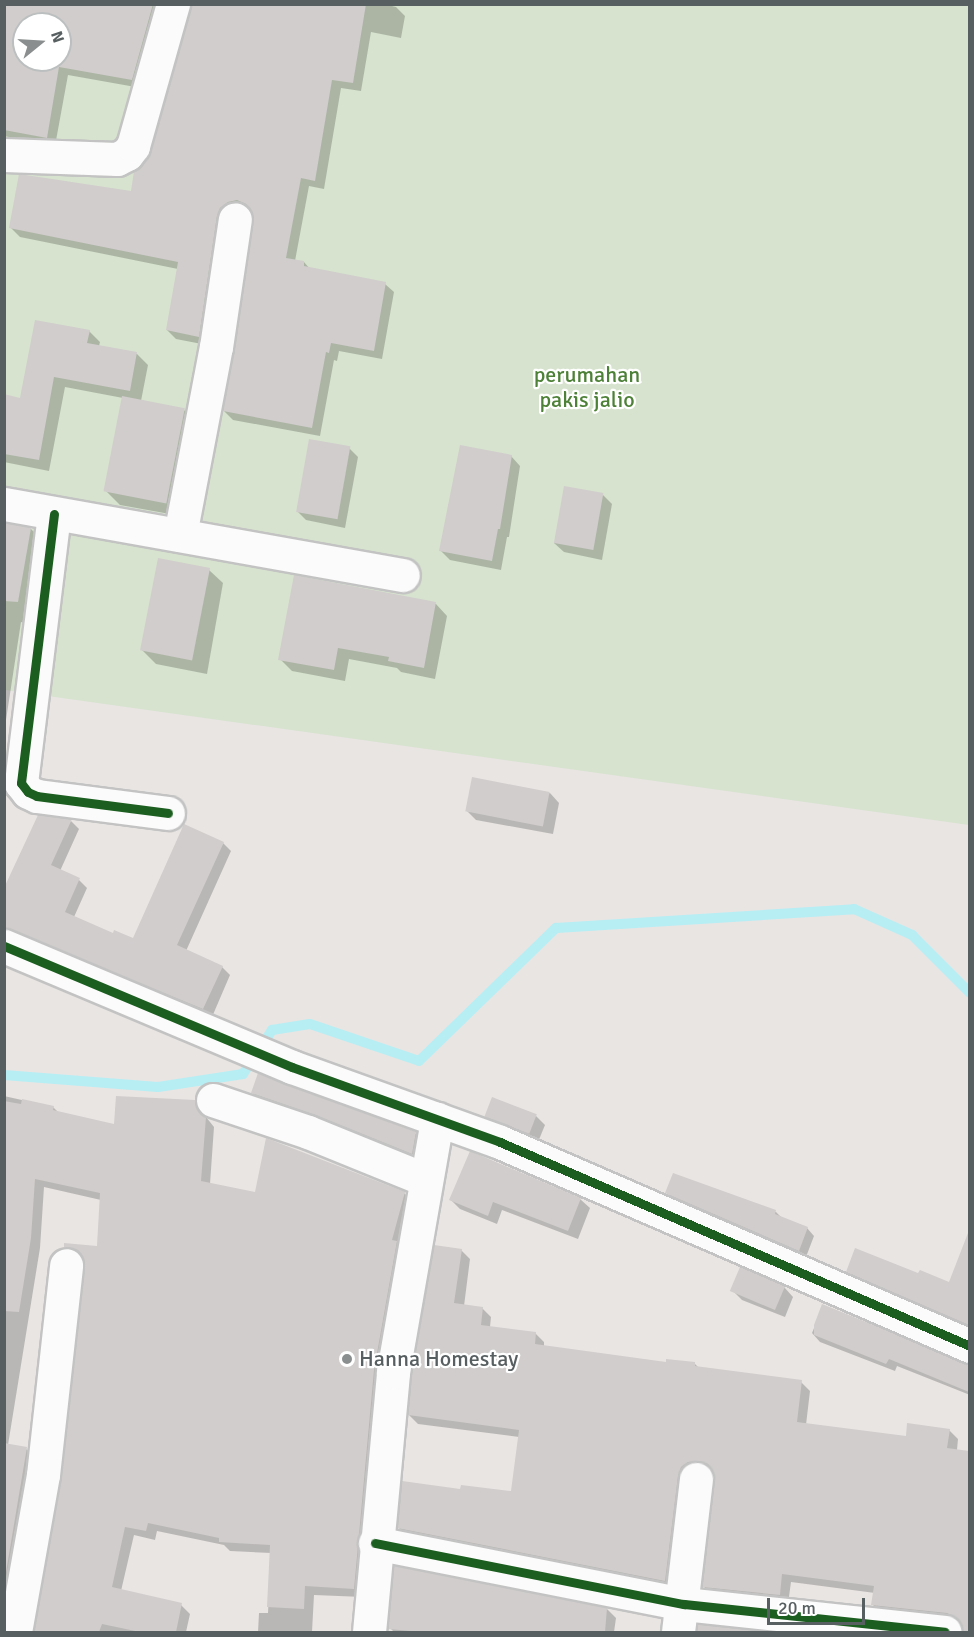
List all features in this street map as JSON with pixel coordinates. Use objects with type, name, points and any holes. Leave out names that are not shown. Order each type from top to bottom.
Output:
[{"type":"street","points":[[4,155],[117,159],[127,154],[133,146],[173,4]]},
{"type":"street","points":[[180,535],[216,347],[235,219]]},
{"type":"street","points":[[4,504],[403,575]]},
{"type":"street","points":[[54,514],[21,783],[28,792],[37,796],[168,813]]},
{"type":"street","points":[[4,946],[292,1067],[500,1142],[969,1346]]},
{"type":"street","points":[[213,1100],[308,1132],[426,1180]]},
{"type":"street","points":[[369,1632],[375,1543],[393,1372],[437,1119]]},
{"type":"street","points":[[15,1632],[43,1475],[66,1265]]},
{"type":"street","points":[[681,1618],[696,1479]]},
{"type":"street","points":[[375,1543],[681,1618],[944,1632]]},
{"type":"green space","name":"perumahan pakis jalio","points":[[5,5],[969,5],[969,825],[5,690]]},
{"type":"building","points":[[4,4],[153,4],[132,80],[72,69],[72,12],[12,12],[12,72],[58,72],[47,138],[4,130]]},
{"type":"building","points":[[191,4],[366,4],[353,83],[332,80],[315,181],[301,178],[286,258],[304,261],[304,266],[386,282],[374,351],[331,343],[329,353],[326,352],[312,428],[223,411],[254,222],[252,212],[246,204],[237,200],[228,202],[220,208],[217,216],[199,337],[166,330],[178,262],[9,228],[19,174],[131,191],[134,171],[151,151]]},
{"type":"building","points":[[35,320],[90,330],[87,343],[137,352],[130,391],[54,377],[39,460],[4,454],[4,394],[20,398]]},
{"type":"building","points":[[122,396],[185,408],[166,503],[103,491]]},
{"type":"building","points":[[309,439],[350,446],[338,519],[296,512]]},
{"type":"building","points":[[460,445],[512,455],[500,529],[498,529],[492,561],[439,551]]},
{"type":"building","points":[[564,486],[603,493],[593,550],[554,543]]},
{"type":"building","points":[[4,523],[31,528],[18,602],[4,601]]},
{"type":"building","points":[[158,558],[210,568],[192,660],[140,650]]},
{"type":"building","points":[[294,575],[436,602],[424,668],[388,661],[389,657],[338,648],[334,670],[278,660]]},
{"type":"building","points":[[472,777],[550,792],[543,826],[465,811]]},
{"type":"building","points":[[38,815],[72,819],[51,865],[80,878],[65,912],[113,933],[114,930],[133,938],[184,824],[224,842],[177,945],[223,966],[203,1009],[4,928],[4,888]]},
{"type":"building","points":[[258,1073],[416,1132],[412,1154],[315,1115],[251,1093]]},
{"type":"building","points":[[116,1096],[195,1100],[199,1112],[206,1117],[201,1181],[255,1192],[266,1138],[405,1192],[392,1240],[397,1241],[374,1370],[354,1589],[305,1586],[304,1609],[267,1607],[270,1545],[219,1542],[219,1538],[148,1523],[146,1531],[125,1527],[112,1587],[182,1603],[176,1632],[140,1632],[102,1624],[99,1632],[34,1632],[62,1477],[85,1267],[78,1250],[64,1247],[64,1243],[97,1246],[100,1193],[35,1179],[31,1238],[19,1312],[4,1311],[4,1101],[21,1104],[22,1099],[54,1106],[53,1110],[114,1124]]},
{"type":"building","points":[[492,1097],[537,1114],[529,1134],[484,1117]]},
{"type":"building","points":[[470,1151],[581,1198],[568,1231],[493,1202],[488,1216],[449,1200]]},
{"type":"building","points":[[673,1173],[776,1210],[775,1214],[808,1227],[799,1251],[665,1193]]},
{"type":"building","points":[[968,1233],[969,1325],[846,1272],[855,1248],[918,1273],[920,1270],[949,1282]]},
{"type":"building","points":[[434,1245],[462,1249],[454,1303],[483,1307],[481,1325],[536,1332],[535,1344],[666,1362],[666,1359],[695,1362],[695,1366],[802,1380],[797,1422],[906,1436],[907,1423],[950,1429],[947,1448],[969,1451],[969,1632],[962,1632],[955,1617],[947,1613],[871,1605],[874,1586],[782,1574],[780,1595],[702,1587],[715,1481],[713,1471],[708,1464],[699,1461],[688,1462],[681,1467],[678,1476],[665,1581],[397,1528],[402,1481],[460,1489],[461,1485],[511,1491],[519,1430],[408,1415],[412,1374]]},
{"type":"building","points":[[740,1267],[785,1286],[775,1310],[730,1291]]},
{"type":"building","points":[[822,1304],[969,1364],[969,1392],[889,1359],[886,1364],[814,1335],[814,1325]]},
{"type":"building","points":[[4,1443],[27,1447],[4,1584]]},
{"type":"building","points":[[394,1566],[607,1608],[605,1632],[422,1632],[388,1629]]},
{"type":"building","points":[[698,1624],[771,1632],[697,1632]]},
{"type":"waterway","points":[[4,1075],[158,1087],[243,1074],[272,1030],[310,1024],[419,1061],[556,928],[854,909],[912,935],[970,993]]},
{"type":"cycle path","points":[[54,514],[21,783],[28,792],[37,796],[168,813]]},
{"type":"cycle path","points":[[4,946],[292,1067],[500,1142],[970,1346]]},
{"type":"cycle path","points":[[375,1543],[684,1604],[944,1632]]},
{"type":"place","name":"Hanna Homestay","points":[[347,1359]]}]
